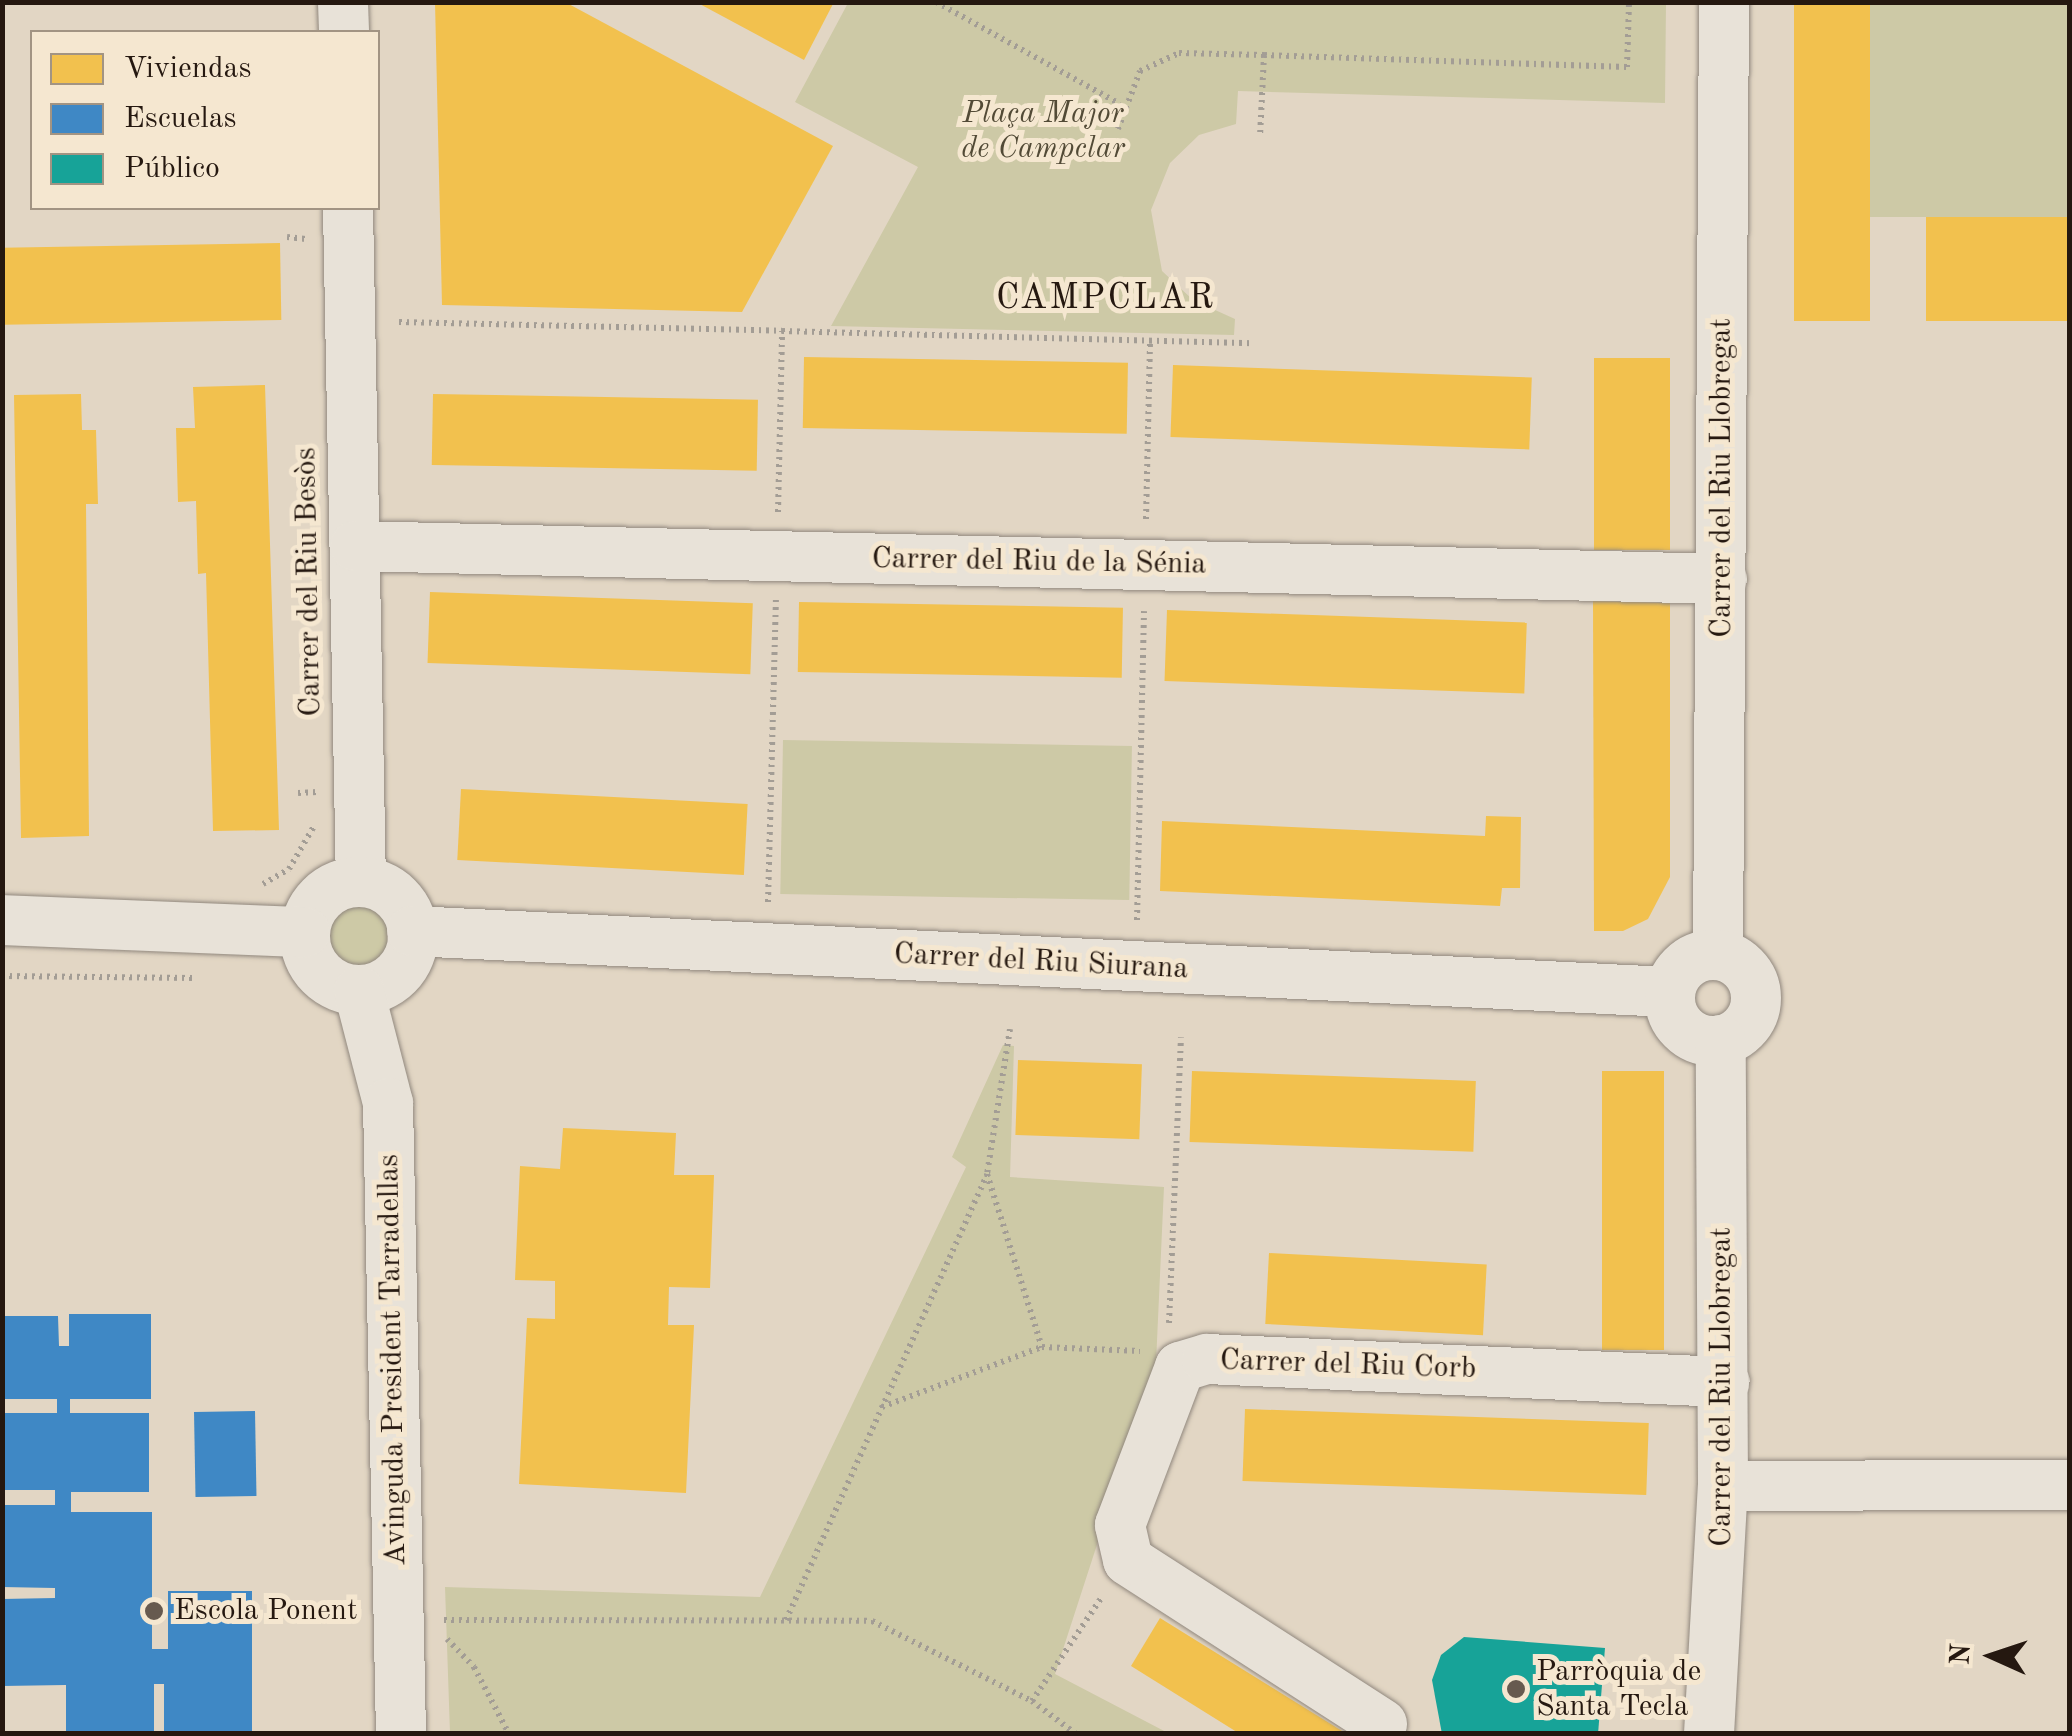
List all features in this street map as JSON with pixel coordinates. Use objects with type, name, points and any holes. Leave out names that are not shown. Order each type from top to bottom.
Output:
[{"type":"street","points":[[343,2],[344,30]]},
{"type":"street","name":"Carrer del Riu Llobregat","points":[[1718,954],[1724,2]]},
{"type":"street","name":"Carrer del Riu Besòs","points":[[348,210],[361,882]]},
{"type":"street","name":"Carrer del Riu de la Sénia","points":[[356,546],[1722,579]]},
{"type":"street","points":[[361,882],[402,904],[412,932],[402,968],[359,991],[325,979],[305,932],[322,896],[361,882]]},
{"type":"street","points":[[2,920],[305,932]]},
{"type":"street","name":"Carrer del Riu Siurana","points":[[412,932],[1669,992]]},
{"type":"street","points":[[1718,954],[1748,972],[1756,1005],[1721,1040],[1683,1029],[1669,992],[1686,964],[1718,954]]},
{"type":"street","name":"Avinguda President Tarradellas","points":[[359,991],[388,1103],[401,1734]]},
{"type":"street","name":"Carrer del Riu Llobregat","points":[[1709,1734],[1723,1486],[1721,1040]]},
{"type":"street","name":"Carrer del Riu Corb","points":[[1382,1724],[1128,1560],[1120,1524],[1180,1367],[1208,1358],[1724,1382]]},
{"type":"street","points":[[1723,1486],[2070,1485]]},
{"type":"path","points":[[936,2],[1120,104]]},
{"type":"path","points":[[1118,129],[1120,104],[1140,71],[1180,53],[1627,67],[1629,2]]},
{"type":"path","points":[[1260,136],[1264,56]]},
{"type":"path","points":[[300,226],[302,254]]},
{"type":"path","points":[[398,322],[1253,343]]},
{"type":"path","points":[[768,903],[782,331]]},
{"type":"path","points":[[1137,920],[1150,340]]},
{"type":"path","points":[[247,888],[289,869],[314,825],[314,774]]},
{"type":"path","points":[[786,1620],[987,1174],[1010,1028]]},
{"type":"path","points":[[1168,1332],[1181,1037]]},
{"type":"path","points":[[987,1174],[1042,1347]]},
{"type":"path","points":[[882,1407],[1042,1347],[1150,1352]]},
{"type":"path","points":[[1032,1702],[1103,1596]]},
{"type":"path","points":[[509,1734],[474,1667],[428,1620],[872,1621],[1032,1702],[1076,1734]]},
{"type":"green space","name":"Plaça Major de Campclar","points":[[848,3],[1666,3],[1665,103],[1238,91],[1236,124],[1199,135],[1170,163],[1151,210],[1162,271],[1193,300],[1235,319],[1234,335],[831,326],[918,167],[795,102]]},
{"type":"green space","points":[[1870,3],[2069,3],[2069,217],[1870,217]]},
{"type":"green space","points":[[783,740],[1132,746],[1129,900],[780,894]]},
{"type":"green space","points":[[360,906],[382,915],[391,937],[382,959],[360,968],[338,959],[329,937],[338,915]]},
{"type":"green space","points":[[1003,1045],[1014,1046],[1010,1177],[1164,1187],[1156,1363],[1055,1674],[1168,1733],[450,1733],[445,1587],[760,1597],[966,1167],[952,1157]]},
{"type":"building: Viviendas","points":[[435,2],[565,2],[833,146],[742,312],[442,305]]},
{"type":"building: Viviendas","points":[[696,2],[834,2],[804,60]]},
{"type":"building: Viviendas","points":[[1794,2],[1870,2],[1870,321],[1794,321]]},
{"type":"building: Viviendas","points":[[1926,217],[2070,217],[2070,321],[1926,321]]},
{"type":"building: Viviendas","points":[[280,243],[281,320],[3,325],[2,248]]},
{"type":"building: Viviendas","points":[[804,357],[1128,363],[1127,434],[803,428]]},
{"type":"building: Viviendas","points":[[1594,358],[1670,358],[1670,550],[1594,550]]},
{"type":"building: Viviendas","points":[[1173,365],[1532,378],[1529,449],[1170,437]]},
{"type":"building: Viviendas","points":[[265,385],[279,830],[213,831],[206,573],[198,574],[196,501],[178,502],[176,428],[195,428],[193,387]]},
{"type":"building: Viviendas","points":[[81,394],[82,430],[96,430],[98,504],[86,504],[89,836],[21,838],[14,395]]},
{"type":"building: Viviendas","points":[[433,394],[758,400],[757,471],[432,465]]},
{"type":"building: Viviendas","points":[[430,592],[753,603],[750,674],[428,663]]},
{"type":"building: Viviendas","points":[[1593,601],[1670,603],[1670,877],[1648,919],[1623,931],[1594,931]]},
{"type":"building: Viviendas","points":[[799,602],[1123,608],[1122,678],[798,672]]},
{"type":"building: Viviendas","points":[[1167,610],[1527,623],[1524,694],[1165,681]]},
{"type":"building: Viviendas","points":[[461,789],[748,804],[744,875],[457,860]]},
{"type":"building: Viviendas","points":[[1486,816],[1521,817],[1520,888],[1502,888],[1500,906],[1160,891],[1162,821],[1485,836]]},
{"type":"building: Viviendas","points":[[1018,1060],[1142,1064],[1139,1139],[1015,1135]]},
{"type":"building: Viviendas","points":[[1192,1071],[1476,1081],[1473,1152],[1190,1142]]},
{"type":"building: Viviendas","points":[[1602,1071],[1664,1071],[1664,1350],[1602,1350]]},
{"type":"building: Viviendas","points":[[563,1128],[676,1133],[674,1175],[714,1175],[710,1288],[669,1287],[668,1325],[694,1325],[686,1493],[519,1484],[527,1318],[555,1319],[555,1281],[515,1280],[520,1166],[560,1169]]},
{"type":"building: Viviendas","points":[[1269,1253],[1487,1264],[1483,1335],[1265,1324]]},
{"type":"building: Viviendas","points":[[1245,1409],[1649,1423],[1646,1495],[1242,1481]]},
{"type":"building: Viviendas","points":[[1160,1618],[1347,1734],[1240,1734],[1131,1666]]},
{"type":"building: Escuelas","points":[[69,1314],[151,1314],[151,1399],[70,1399],[70,1413],[149,1413],[149,1492],[71,1492],[71,1512],[152,1512],[152,1649],[168,1649],[168,1591],[252,1591],[252,1734],[164,1734],[164,1684],[154,1684],[154,1734],[66,1734],[66,1685],[2,1686],[2,1599],[55,1598],[55,1588],[2,1587],[2,1505],[55,1505],[55,1490],[2,1490],[2,1413],[57,1413],[57,1399],[2,1399],[2,1316],[58,1316],[59,1346],[69,1346]]},
{"type":"building: Escuelas","points":[[255,1411],[256,1496],[195,1497],[194,1412]]},
{"type":"building: Público","name":"Parròquia de Santa Tecla","points":[[1464,1637],[1605,1648],[1598,1734],[1442,1734],[1432,1680],[1441,1655]]},
{"type":"place","name":"Escola Ponent","points":[[154,1611]]},
{"type":"place","name":"Parròquia de Santa Tecla","points":[[1516,1689]]},
{"type":"district","name":"CAMPCLAR","points":[[1106,299]]}]
